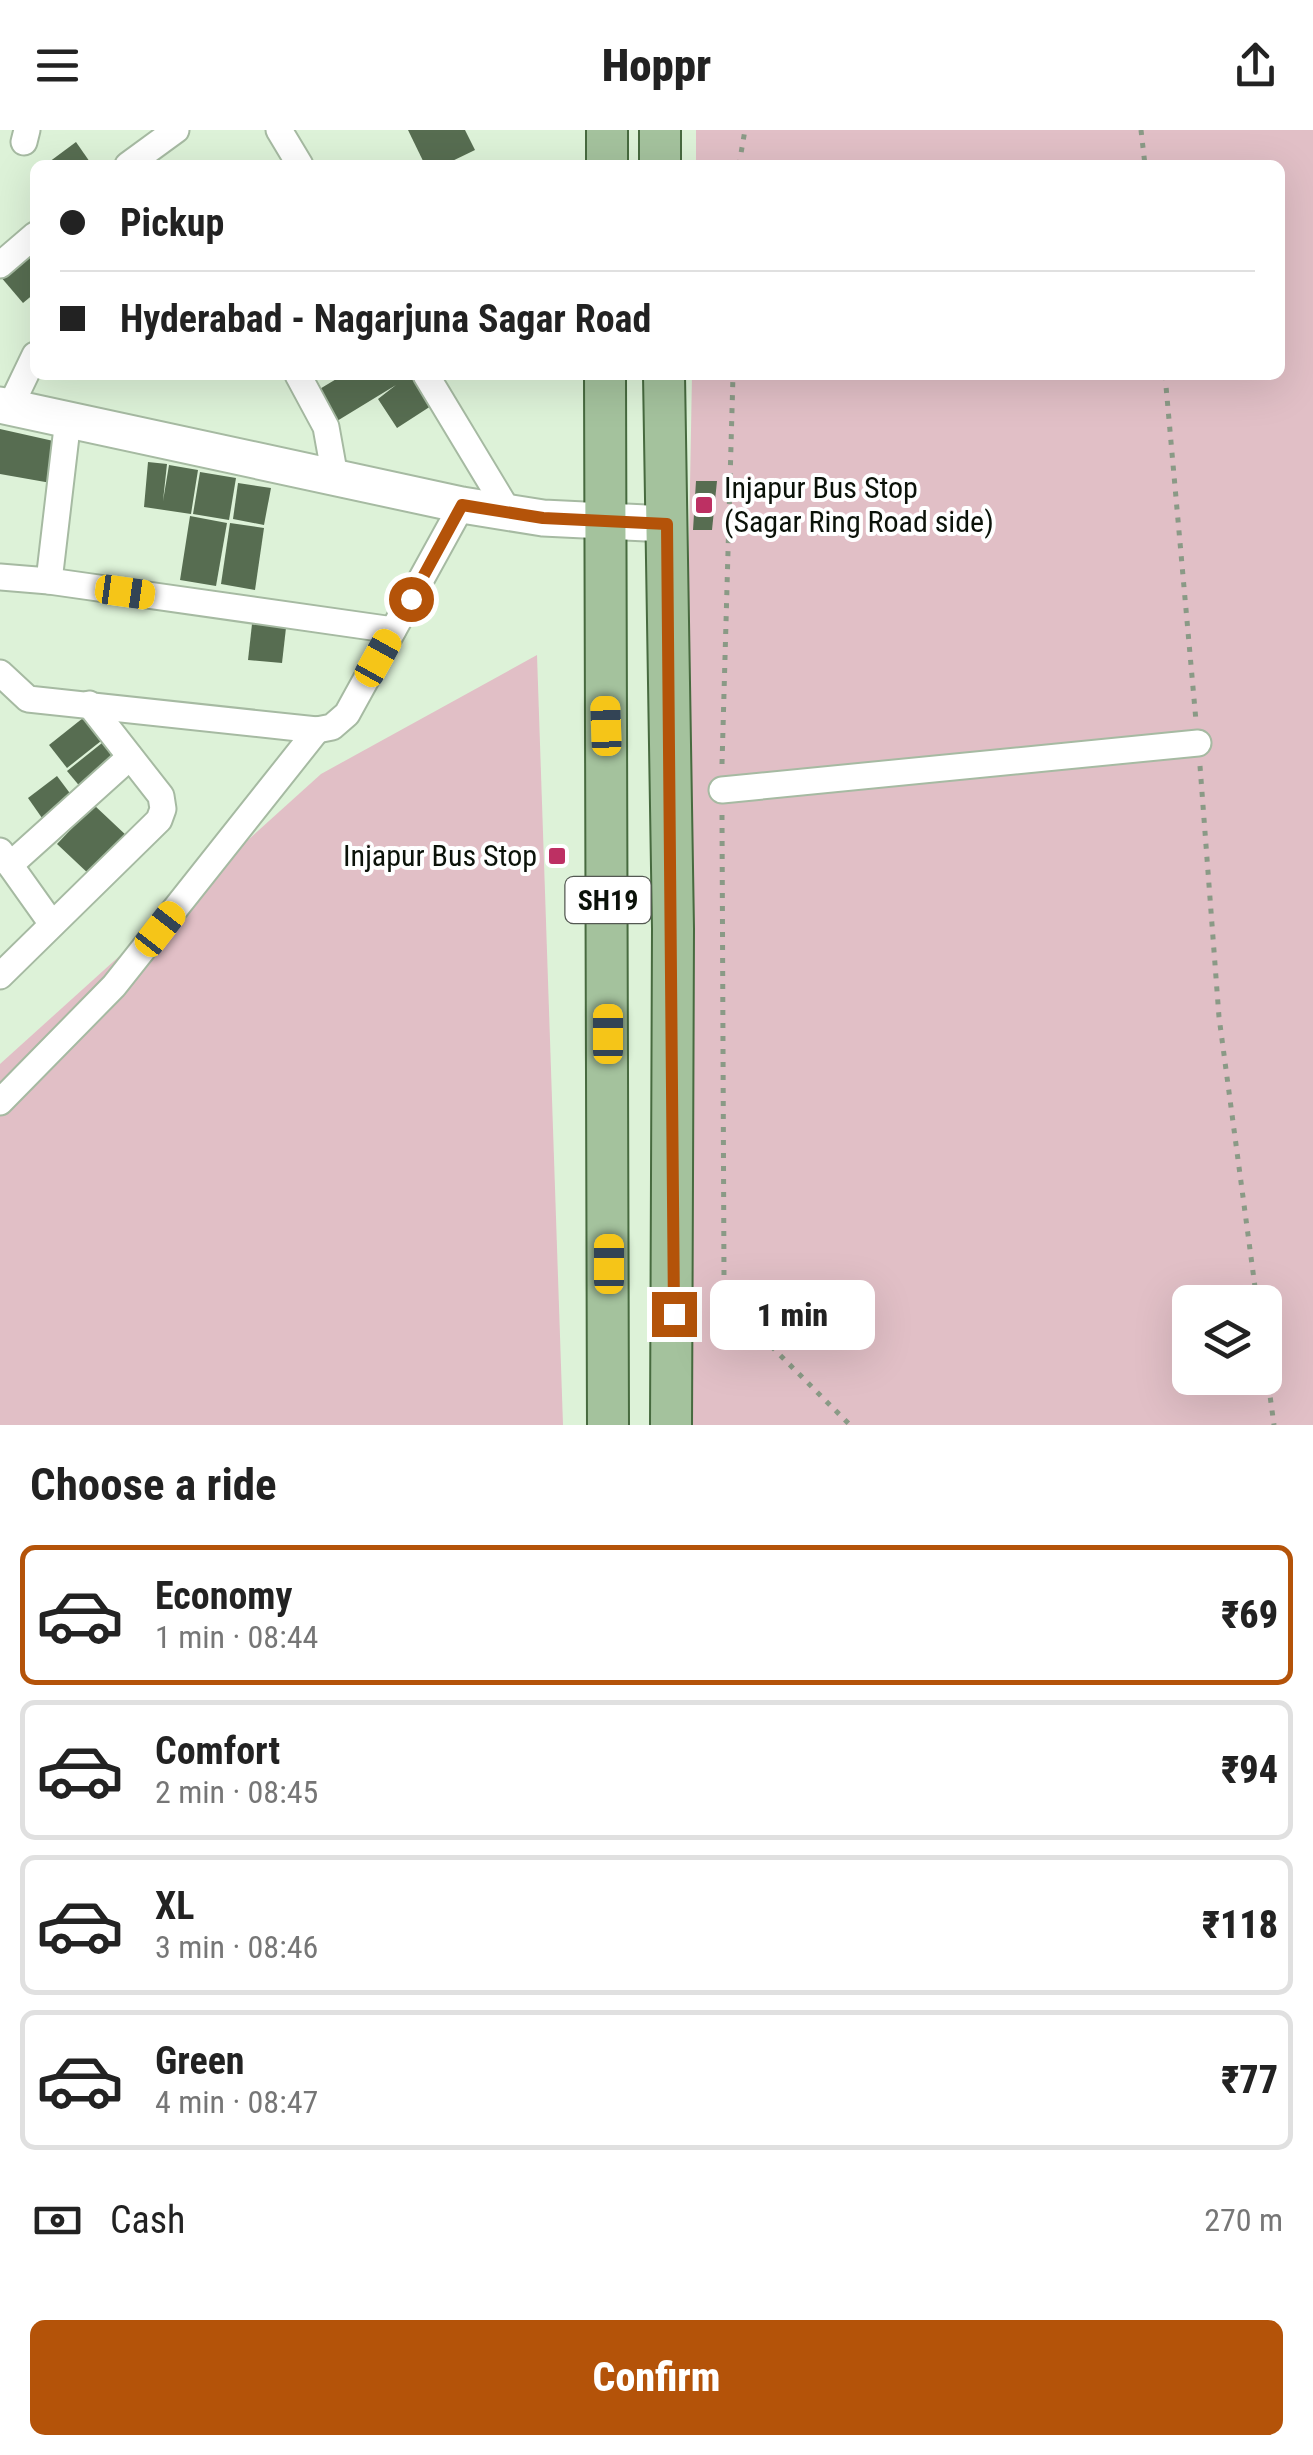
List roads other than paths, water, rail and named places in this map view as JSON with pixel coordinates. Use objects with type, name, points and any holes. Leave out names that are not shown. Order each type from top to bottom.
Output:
[{"type":"main road","points":[[606,160],[607,130]]},
{"type":"main road","points":[[660,130],[660,160]]},
{"type":"main road","name":"SH19","points":[[605,380],[608,1425]]},
{"type":"main road","name":"SH19","points":[[664,380],[673,930],[670,1425]]},
{"type":"street","points":[[135,160],[176,130]]},
{"type":"street","points":[[279,130],[297,160]]},
{"type":"street","points":[[0,265],[30,239]]},
{"type":"street","points":[[30,364],[5,406],[462,505],[604,522],[667,524]]},
{"type":"street","points":[[301,380],[326,427],[335,477]]},
{"type":"street","points":[[429,380],[508,512]]},
{"type":"street","points":[[49,581],[68,419]]},
{"type":"street","points":[[0,672],[28,699],[317,730],[332,727],[347,714],[462,505]]},
{"type":"street","points":[[0,577],[394,630]]},
{"type":"street","points":[[0,976],[160,820],[164,809],[160,796],[89,704]]},
{"type":"street","points":[[0,1102],[114,986],[317,730]]},
{"type":"street","points":[[722,790],[1198,743]]},
{"type":"street","points":[[52,924],[5,858],[130,757]]},
{"type":"place","name":"Injapur Bus Stop (Sagar Ring Road side)","points":[[704,505]]},
{"type":"place","name":"Injapur Bus Stop","points":[[557,856]]}]
